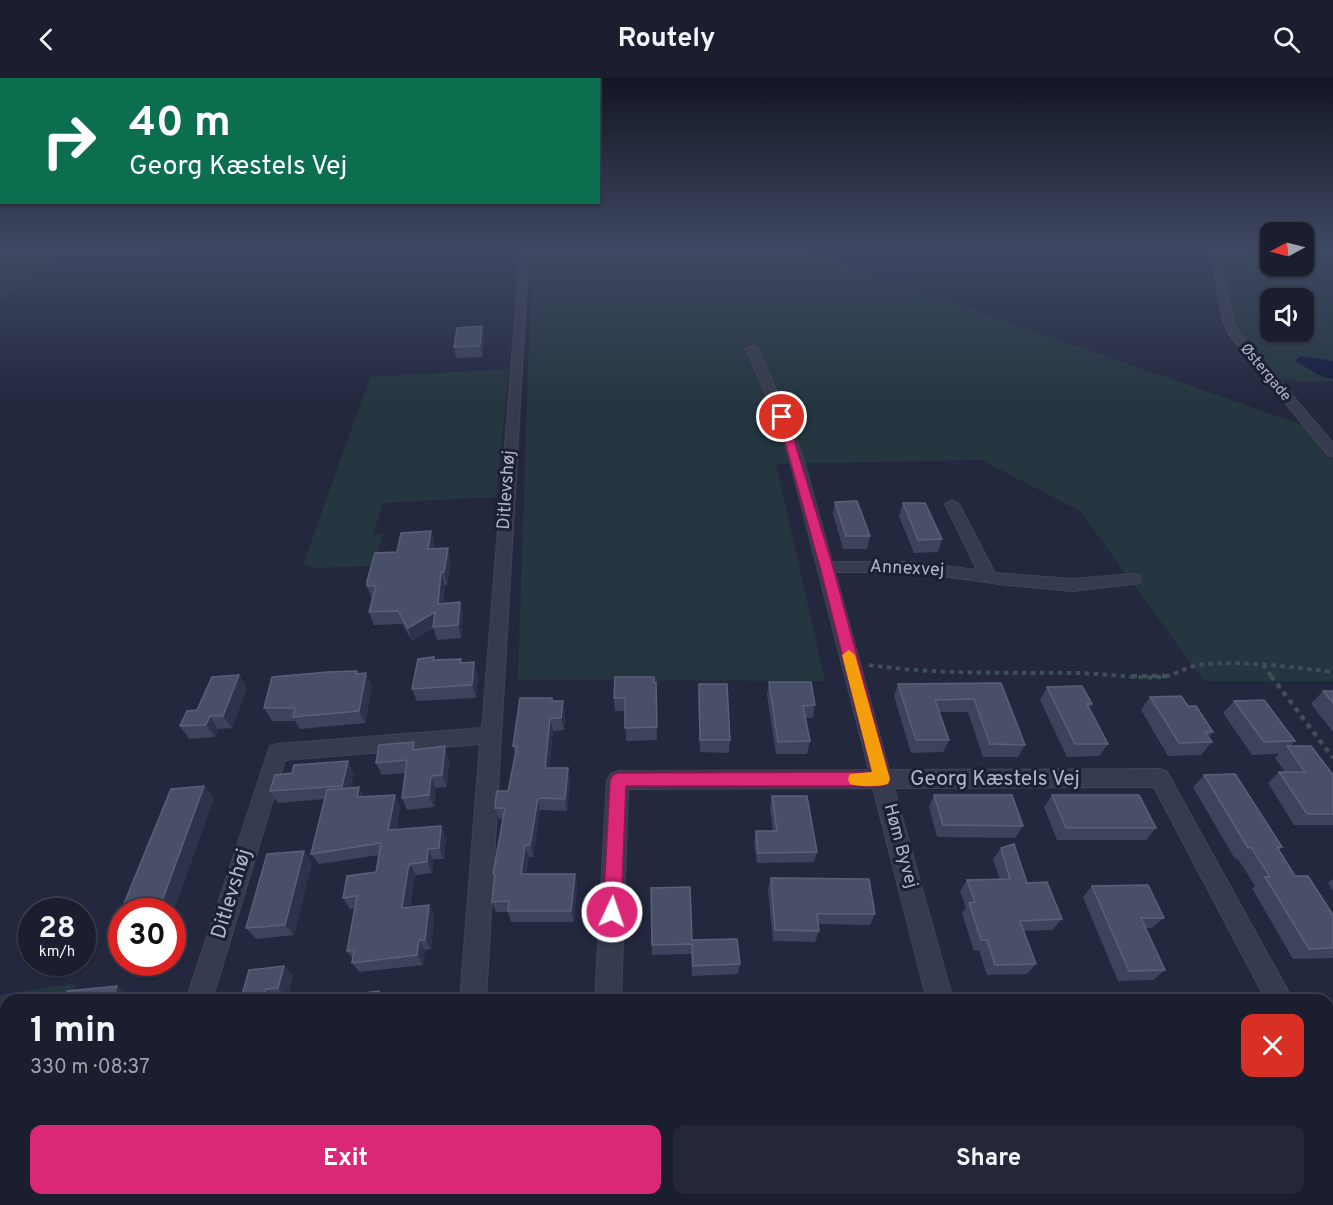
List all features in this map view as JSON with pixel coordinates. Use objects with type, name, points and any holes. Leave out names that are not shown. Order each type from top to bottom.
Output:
[{"type":"street","name":"Ditlevshøj","points":[[473,994],[521,299]]},
{"type":"street","name":"Østergade","points":[[1224,299],[1233,333],[1333,452]]},
{"type":"street","name":"Høm Byvej","points":[[752,349],[782,417],[826,567],[938,994]]},
{"type":"street","points":[[952,504],[988,576]]},
{"type":"street","name":"Annexvej","points":[[826,567],[912,567],[1007,580],[1072,585],[1133,579]]},
{"type":"street","name":"Ditlevshøj","points":[[201,994],[277,752],[490,735]]},
{"type":"street","name":"Georg Kæstels Vej","points":[[608,994],[618,780],[1160,778],[1277,994]]},
{"type":"path","points":[[869,665],[904,670],[1104,673],[1146,677],[1165,677],[1189,666],[1207,664],[1263,665],[1333,672]]},
{"type":"path","points":[[1263,665],[1333,758]]},
{"type":"shaded area","points":[[530,299],[942,299],[1308,427],[1333,458],[1333,681],[1204,681],[1080,511],[981,460],[776,464],[825,681],[518,680]]},
{"type":"shaded area","points":[[1228,299],[1260,299],[1260,342],[1314,342],[1314,299],[1333,299],[1333,382],[1275,380],[1238,333]]},
{"type":"shaded area","points":[[509,369],[496,497],[383,503],[373,535],[383,534],[374,566],[315,568],[303,565],[370,377]]},
{"type":"shaded area","points":[[76,983],[71,994],[6,994]]},
{"type":"water","points":[[1300,356],[1333,361],[1333,379],[1321,376],[1295,361]]},
{"type":"building","points":[[482,326],[480,346],[454,347],[457,328]]},
{"type":"building","points":[[857,501],[870,536],[846,536],[835,502]]},
{"type":"building","points":[[903,503],[925,503],[942,539],[918,540]]},
{"type":"building","points":[[431,531],[428,549],[448,548],[444,572],[441,572],[438,604],[460,602],[458,625],[433,627],[435,612],[408,628],[398,611],[369,612],[376,586],[367,586],[367,581],[375,553],[397,552],[401,533]]},
{"type":"building","points":[[434,657],[433,660],[461,659],[460,663],[474,662],[472,685],[412,689],[418,659]]},
{"type":"building","points":[[357,671],[356,674],[366,673],[359,711],[293,717],[295,708],[264,708],[272,677]]},
{"type":"building","points":[[239,675],[223,716],[210,716],[206,725],[180,726],[187,711],[197,710],[212,677]]},
{"type":"building","points":[[615,677],[654,677],[657,727],[625,728],[625,698],[614,698]]},
{"type":"building","points":[[769,682],[811,682],[815,705],[803,706],[810,741],[778,742]]},
{"type":"building","points":[[1001,683],[1025,745],[990,744],[974,699],[935,700],[949,740],[916,740],[898,684]]},
{"type":"building","points":[[699,684],[727,684],[730,740],[700,740]]},
{"type":"building","points":[[1082,686],[1092,704],[1087,704],[1108,744],[1075,744],[1047,687]]},
{"type":"building","points":[[1323,691],[1333,691],[1333,703]]},
{"type":"building","points":[[1181,696],[1188,706],[1196,706],[1213,732],[1205,732],[1212,742],[1179,743],[1150,697]]},
{"type":"building","points":[[520,698],[552,698],[552,701],[563,701],[561,718],[550,718],[545,768],[568,768],[565,799],[538,798],[530,845],[525,845],[521,874],[575,874],[571,911],[508,911],[509,901],[492,902],[495,874],[493,874],[505,808],[495,808],[496,796],[497,791],[508,791],[517,746],[513,746]]},
{"type":"building","points":[[1264,700],[1295,741],[1264,742],[1234,701]]},
{"type":"building","points":[[414,742],[413,750],[445,746],[442,775],[431,776],[429,795],[402,798],[407,760],[376,763],[379,745]]},
{"type":"building","points":[[1287,746],[1311,746],[1333,775],[1333,814],[1307,814],[1279,772],[1305,772]]},
{"type":"building","points":[[348,761],[342,786],[270,791],[275,775],[292,773],[294,765]]},
{"type":"building","points":[[1235,774],[1282,847],[1277,847],[1295,876],[1308,876],[1333,915],[1333,948],[1309,949],[1265,877],[1270,877],[1251,847],[1248,848],[1204,775]]},
{"type":"building","points":[[204,786],[163,898],[126,898],[171,789]]},
{"type":"building","points":[[359,787],[357,797],[395,795],[388,830],[441,826],[439,848],[428,849],[427,862],[410,864],[408,869],[402,908],[429,905],[425,940],[419,940],[417,955],[352,963],[354,950],[347,951],[357,896],[343,898],[347,876],[376,872],[381,843],[311,854],[327,790]]},
{"type":"building","points":[[934,795],[1012,795],[1023,826],[943,825]]},
{"type":"building","points":[[1052,795],[1139,795],[1156,828],[1066,828]]},
{"type":"building","points":[[772,796],[807,796],[817,852],[758,853],[756,831],[777,831]]},
{"type":"building","points":[[1014,844],[1027,883],[1047,882],[1062,919],[1020,921],[1036,964],[995,965],[987,940],[981,940],[969,903],[975,902],[967,880],[1010,879],[1001,848]]},
{"type":"building","points":[[304,851],[285,925],[246,928],[267,854]]},
{"type":"building","points":[[771,878],[869,879],[875,914],[817,914],[819,931],[775,930]]},
{"type":"building","points":[[1148,885],[1164,918],[1141,918],[1165,970],[1129,971],[1092,886]]},
{"type":"building","points":[[690,887],[692,940],[737,939],[740,964],[693,966],[692,944],[652,945],[651,888]]},
{"type":"building","points":[[284,966],[278,988],[266,989],[265,994],[242,994],[249,970]]},
{"type":"building","points":[[117,986],[114,994],[66,994],[67,991]]},
{"type":"building","points":[[379,991],[379,994],[355,994]]},
{"type":"slow traffic","points":[[849,655],[882,779],[856,779]]},
{"type":"route","points":[[612,912],[618,780],[882,779],[797,461],[782,417]]}]
